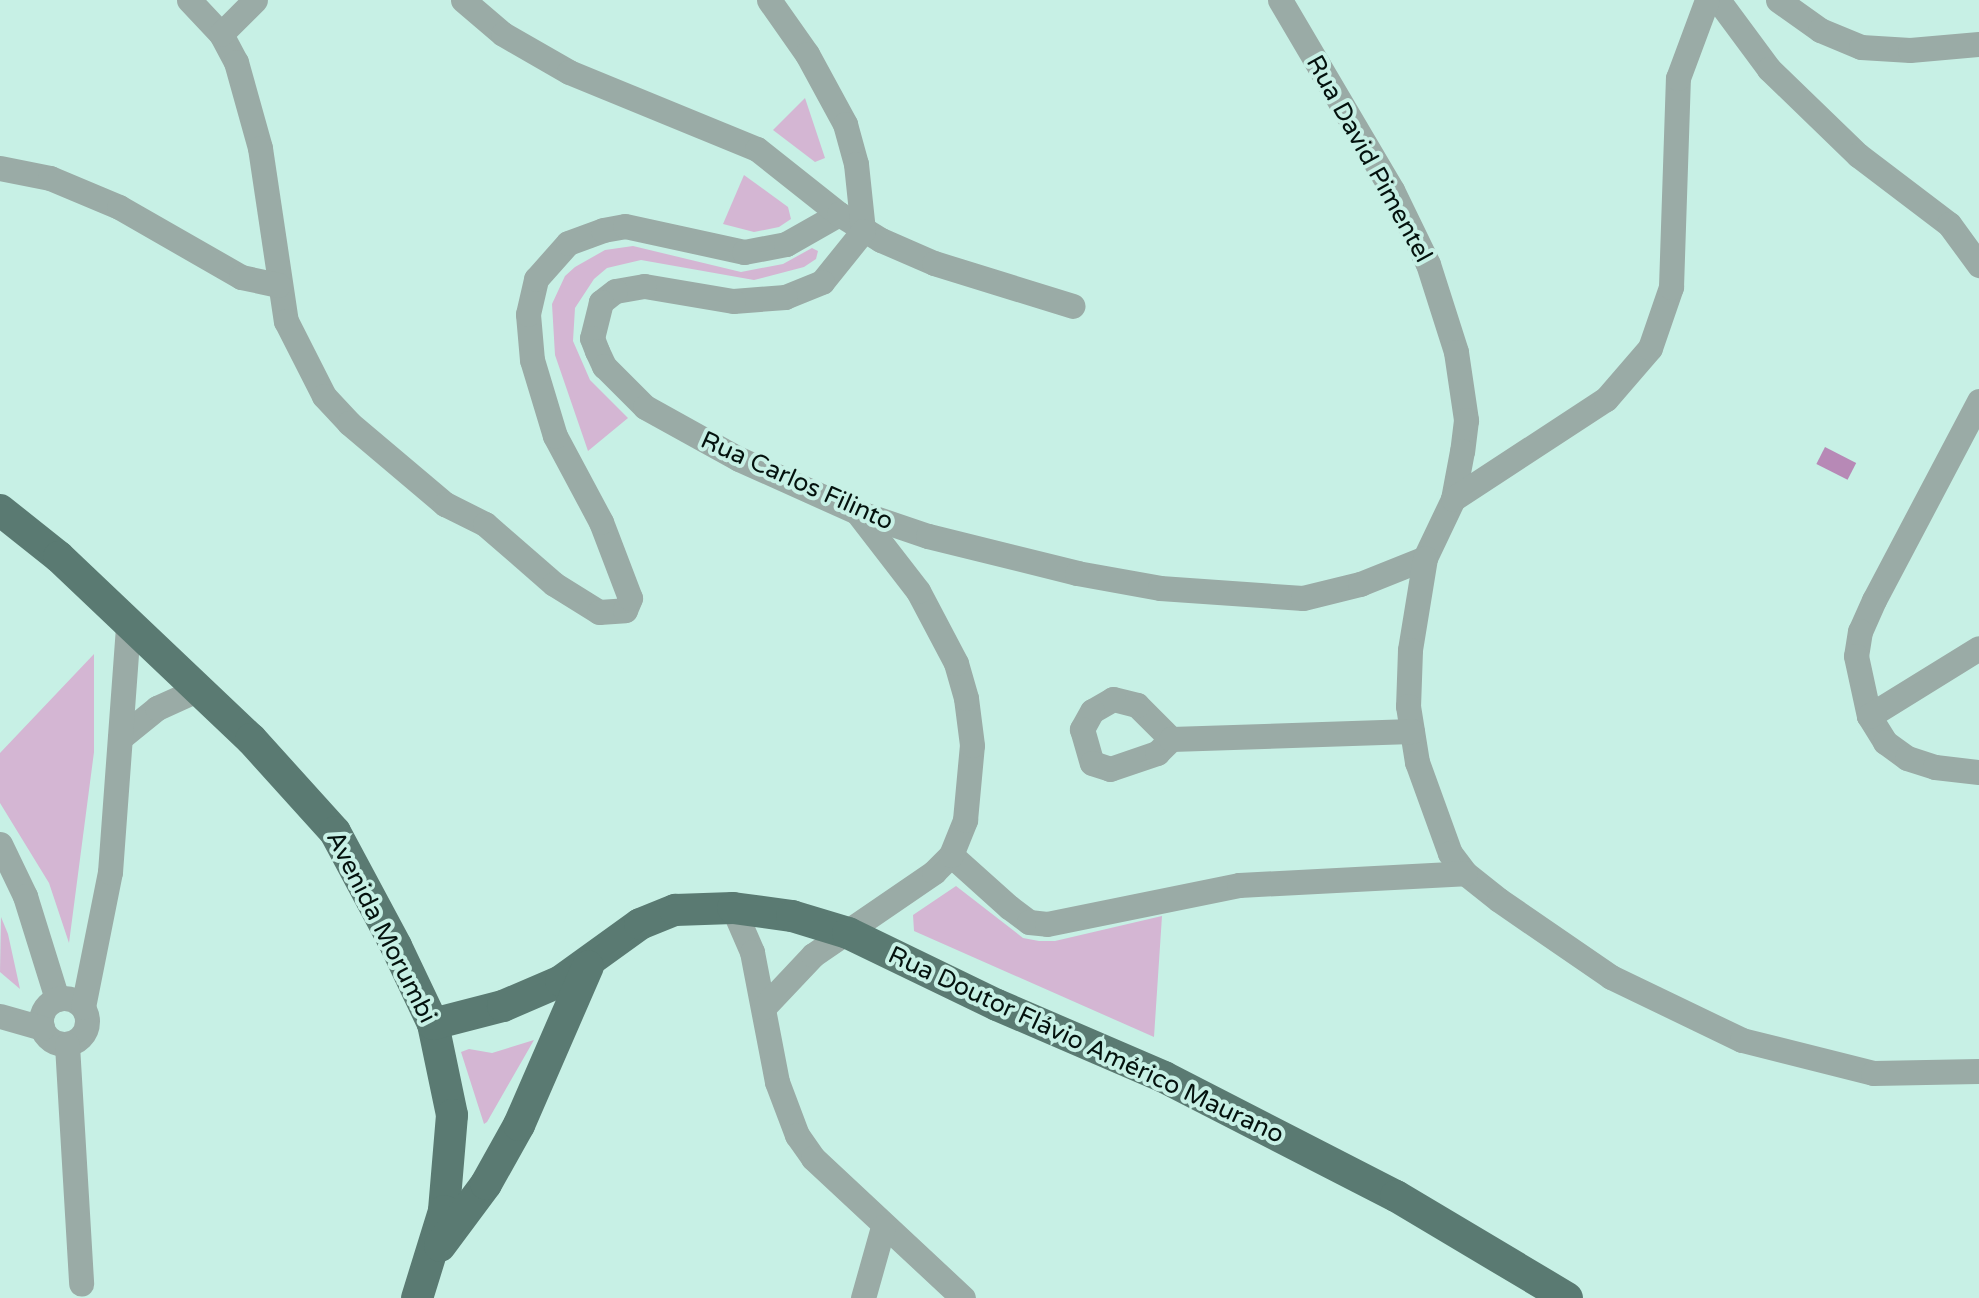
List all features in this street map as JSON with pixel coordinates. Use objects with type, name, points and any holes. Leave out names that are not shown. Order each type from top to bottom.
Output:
[{"type":"main road","name":"Avenida Morumbi","points":[[0,510],[60,557],[250,739],[334,832],[433,1024],[452,1115],[449,1178],[434,1253],[417,1298]]},
{"type":"main road","name":"Rua Doutor Flávio Américo Maurano","points":[[433,1024],[533,994],[588,966],[614,941],[675,910],[733,908],[792,916],[848,933],[996,1005],[1164,1077],[1396,1196],[1567,1298]]},
{"type":"main road","name":"Rua Doutor Flávio Américo Maurano","points":[[434,1253],[471,1206],[519,1125],[588,966]]},
{"type":"main road","points":[[533,994],[552,1008],[560,1028]]},
{"type":"main road","points":[[452,1115],[470,1137],[484,1141],[498,1139],[519,1125]]},
{"type":"street","points":[[188,0],[221,34],[236,62],[260,148],[286,322],[324,396],[349,424],[445,504],[486,524],[554,584],[588,607],[609,614],[625,610],[630,598],[601,522],[555,436],[532,360],[528,314],[536,279],[568,243],[604,230],[625,226],[744,252],[786,244],[839,214]]},
{"type":"street","points":[[221,34],[255,0]]},
{"type":"street","points":[[463,0],[503,34],[569,72],[757,149],[864,230],[934,263],[1073,306]]},
{"type":"street","points":[[769,0],[846,124],[856,164],[864,230]]},
{"type":"street","name":"Rua David Pimentel","points":[[1280,0],[1392,190],[1449,317],[1466,420],[1453,500],[1425,558],[1410,650],[1408,706],[1432,811],[1450,853],[1465,873],[1612,977],[1742,1040],[1874,1073],[1979,1070]]},
{"type":"street","points":[[1453,500],[1606,399],[1650,348],[1671,288],[1678,78],[1707,0]]},
{"type":"street","points":[[1718,0],[1770,70],[1858,154],[1949,224],[1979,265]]},
{"type":"street","points":[[1778,0],[1820,30],[1861,47],[1910,50],[1979,44]]},
{"type":"street","points":[[0,168],[50,178],[119,207],[241,277],[278,285]]},
{"type":"street","name":"Rua Carlos Filinto","points":[[864,230],[822,282],[774,300],[703,299],[658,286],[615,291],[601,302],[592,338],[604,366],[645,407],[739,459],[856,512],[928,536],[1077,574],[1276,599],[1327,595],[1425,558]]},
{"type":"street","points":[[1979,401],[1860,631],[1856,656],[1868,716],[1885,742],[1907,758],[1936,767],[1979,772]]},
{"type":"street","points":[[764,1007],[799,966],[934,872],[951,855],[964,820],[972,744],[966,698],[944,636],[918,590],[856,512]]},
{"type":"street","points":[[83,1007],[72,999],[57,999],[42,1014],[42,1028],[50,1039],[66,1045],[80,1039],[87,1027],[83,1007],[110,872],[128,625]]},
{"type":"street","points":[[1868,716],[1979,648]]},
{"type":"street","points":[[120,738],[156,708],[197,690]]},
{"type":"street","points":[[1171,739],[1412,732]]},
{"type":"street","points":[[0,844],[25,896],[57,999]]},
{"type":"street","points":[[951,855],[1008,908],[1029,922],[1047,924],[1239,886],[1465,873]]},
{"type":"street","points":[[733,908],[752,952],[777,1082],[797,1135],[812,1158],[964,1298]]},
{"type":"street","points":[[0,1016],[42,1028]]},
{"type":"street","points":[[66,1045],[81,1284]]},
{"type":"street","points":[[863,1298],[884,1227]]},
{"type":"shaded area","points":[[805,98],[825,158],[815,162],[773,130]]},
{"type":"shaded area","points":[[744,175],[788,207],[791,219],[779,227],[754,232],[723,224]]},
{"type":"shaded area","points":[[633,246],[741,272],[783,264],[812,248],[818,251],[816,259],[804,267],[754,280],[641,260],[607,268],[594,279],[575,308],[573,341],[590,380],[628,418],[588,451],[555,355],[552,304],[565,276],[575,267],[605,250]]},
{"type":"shaded area","points":[[1825,447],[1856,463],[1848,480],[1816,464]]},
{"type":"shaded area","points":[[94,654],[94,752],[69,943],[49,883],[0,803],[0,753]]},
{"type":"shaded area","points":[[956,886],[1023,938],[1039,941],[1055,941],[1162,916],[1154,1037],[914,931],[913,915]]},
{"type":"shaded area","points":[[1,917],[8,934],[20,989],[0,972]]},
{"type":"shaded area","points":[[534,1040],[484,1124],[461,1052],[469,1049],[492,1053]]}]
